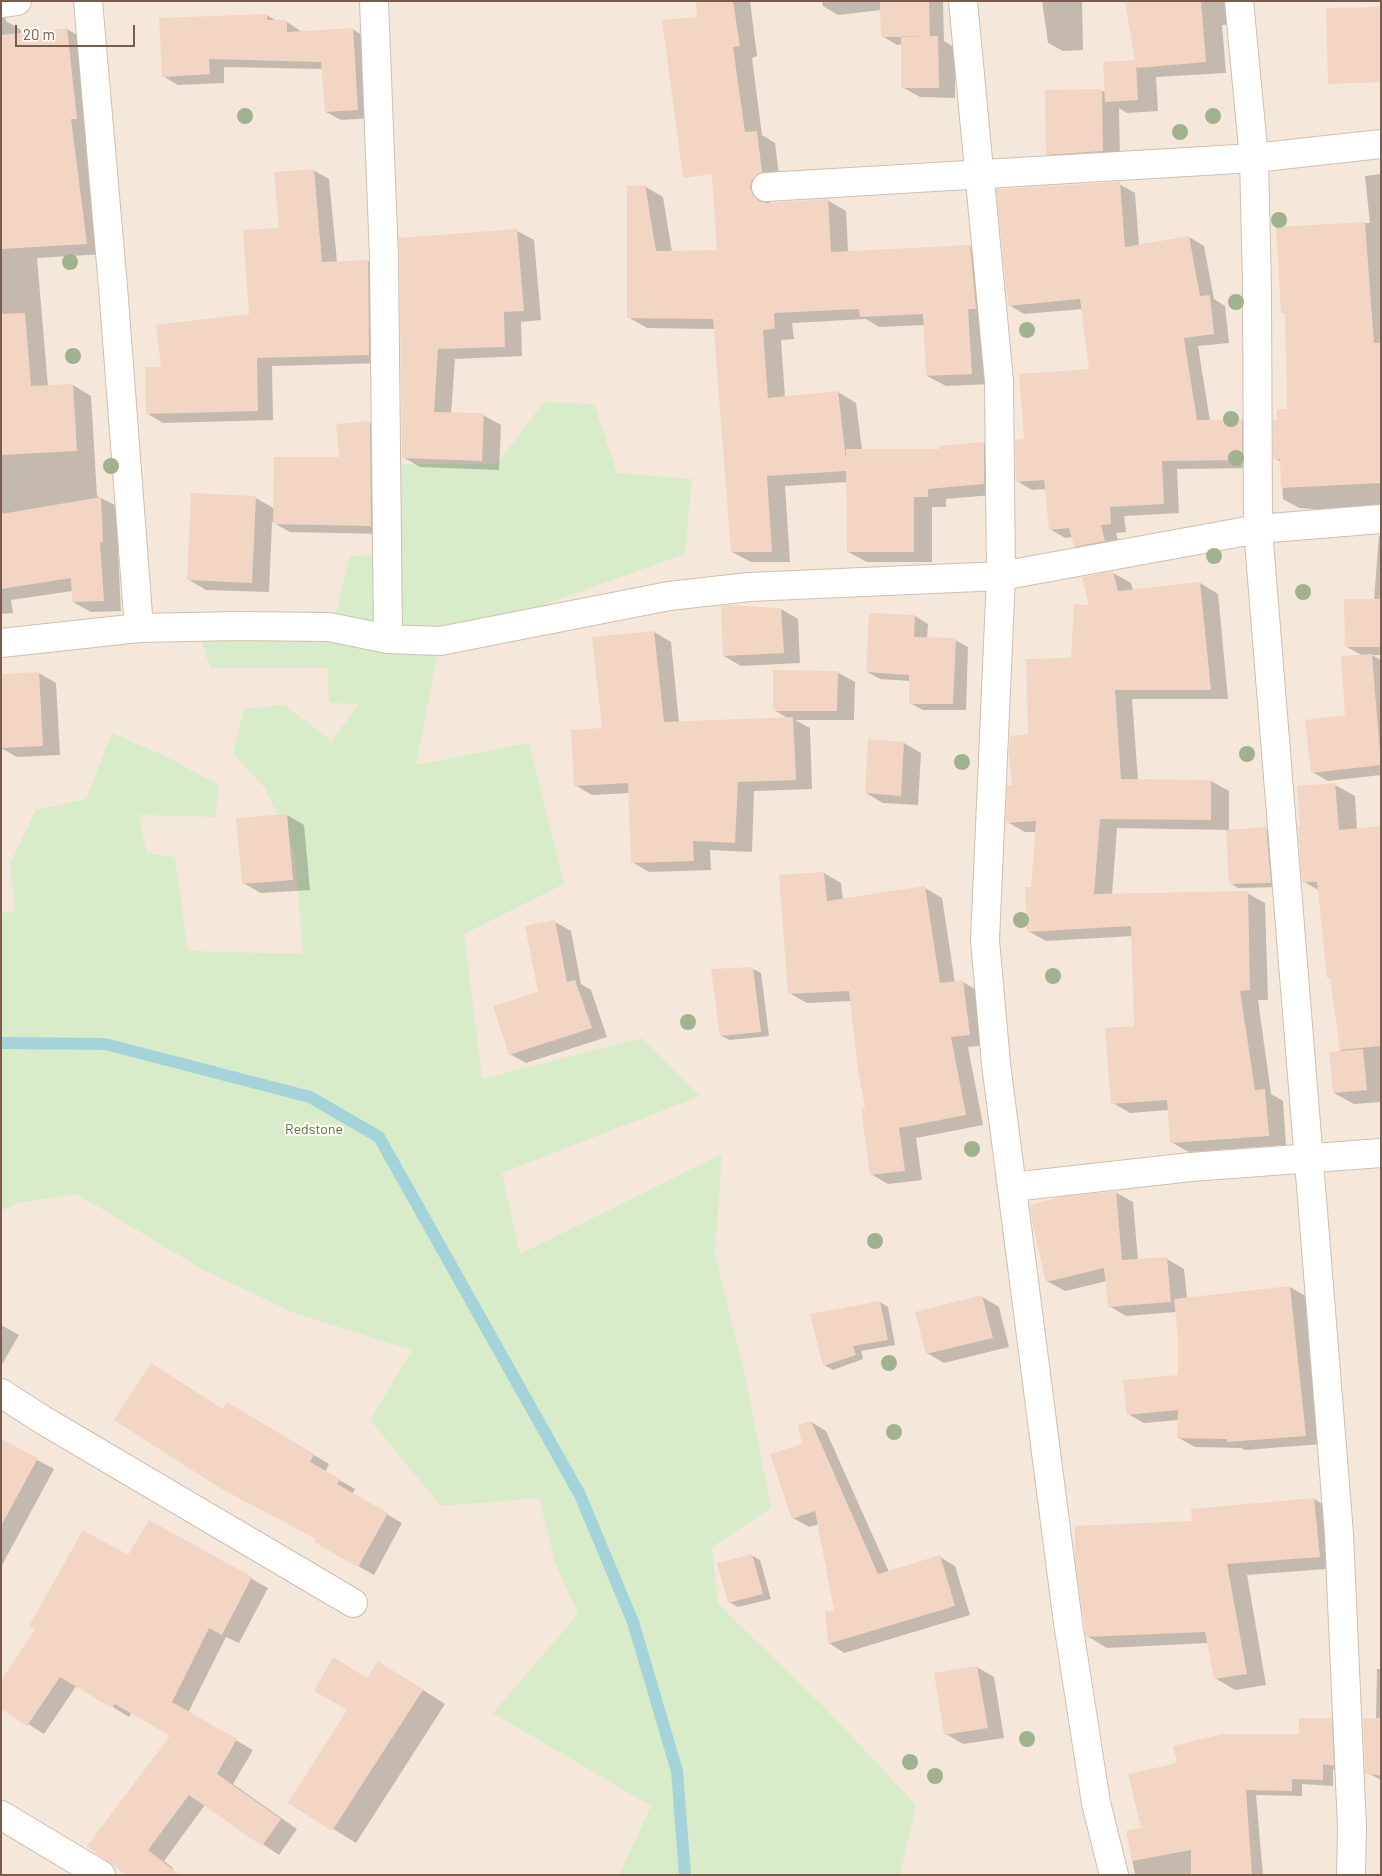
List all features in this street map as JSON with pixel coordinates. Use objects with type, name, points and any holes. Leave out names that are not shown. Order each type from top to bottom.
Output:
[{"type":"street","points":[[1,3],[17,1]]},
{"type":"street","points":[[88,1],[113,287],[139,628]]},
{"type":"street","points":[[374,1],[384,258],[388,639]]},
{"type":"street","points":[[963,1],[999,381],[1001,576],[986,940],[996,1064],[1068,1623],[1096,1803],[1114,1875]]},
{"type":"street","points":[[1239,1],[1254,158],[1257,287],[1258,529],[1339,1534],[1352,1827],[1351,1875]]},
{"type":"street","points":[[766,187],[1254,158],[1381,144]]},
{"type":"street","points":[[1,644],[139,628],[238,626],[329,627],[388,639],[440,641],[669,596],[749,587],[1001,576],[1258,529],[1381,519]]},
{"type":"street","points":[[1012,1187],[1191,1167],[1381,1153]]},
{"type":"street","points":[[1,1393],[43,1420],[353,1603]]},
{"type":"street","points":[[1,1815],[101,1875]]},
{"type":"shaded area","points":[[1,1],[1381,1],[1381,1875],[1,1875]]},
{"type":"green space","name":"Redstone","points":[[544,402],[594,404],[617,473],[692,479],[685,554],[440,642],[416,765],[529,743],[564,884],[464,934],[482,1079],[642,1038],[700,1096],[502,1173],[520,1254],[722,1154],[715,1254],[746,1380],[771,1508],[712,1547],[718,1604],[826,1709],[916,1805],[900,1875],[619,1875],[651,1806],[493,1713],[578,1614],[555,1562],[539,1498],[441,1506],[370,1420],[412,1350],[294,1313],[202,1269],[77,1194],[18,1203],[1,1211],[1,913],[15,911],[10,864],[36,810],[86,799],[112,733],[165,756],[219,785],[215,817],[139,815],[147,853],[175,857],[188,951],[303,954],[294,852],[265,788],[233,753],[244,709],[284,705],[332,741],[358,704],[329,703],[327,668],[210,668],[199,633],[331,633],[350,556],[382,555],[397,464],[497,464]]},
{"type":"building","points":[[696,1],[733,1],[740,46],[733,47],[745,132],[757,131],[762,172],[752,180],[750,187],[753,195],[759,201],[767,203],[828,199],[831,252],[970,245],[976,309],[968,309],[972,374],[926,376],[923,314],[860,317],[859,309],[774,313],[775,329],[763,330],[768,398],[838,391],[846,460],[846,449],[939,449],[939,446],[984,442],[984,484],[928,489],[928,497],[914,497],[914,552],[847,552],[846,471],[767,476],[772,552],[731,552],[713,319],[627,318],[627,186],[645,185],[656,251],[717,250],[712,174],[683,178],[662,20],[697,17]]},
{"type":"building","points":[[880,1],[929,1],[930,36],[881,37]]},
{"type":"building","points":[[1125,1],[1201,1],[1206,62],[1136,68],[1138,100],[1105,102],[1103,62],[1135,60]]},
{"type":"building","points":[[1381,7],[1381,82],[1328,84],[1326,8]]},
{"type":"building","points":[[267,14],[267,20],[287,20],[287,32],[353,28],[358,110],[325,112],[321,62],[209,59],[210,74],[162,77],[159,18]]},
{"type":"building","points":[[67,28],[77,119],[71,119],[87,244],[1,249],[1,35]]},
{"type":"building","points":[[901,36],[938,36],[939,88],[901,88]]},
{"type":"building","points":[[1102,89],[1103,151],[1046,155],[1045,90]]},
{"type":"building","points":[[314,169],[322,262],[368,260],[369,355],[257,358],[258,411],[146,414],[145,367],[161,367],[156,325],[249,314],[243,230],[279,228],[274,172]]},
{"type":"building","points":[[1120,182],[1125,247],[1189,236],[1200,296],[1210,295],[1214,334],[1184,338],[1197,420],[1242,420],[1242,460],[1162,461],[1164,504],[1110,507],[1111,524],[1101,525],[1105,541],[1074,547],[1069,528],[1049,530],[1044,480],[1016,482],[1015,440],[1024,439],[1019,374],[1089,369],[1080,299],[1008,306],[996,189]]},
{"type":"building","points":[[1365,222],[1374,343],[1381,343],[1381,483],[1281,488],[1280,459],[1273,459],[1273,420],[1277,420],[1277,409],[1287,409],[1285,313],[1281,313],[1276,227]]},
{"type":"building","points":[[517,229],[524,311],[504,312],[505,347],[438,349],[434,412],[484,413],[482,461],[402,458],[399,238]]},
{"type":"building","points":[[25,313],[31,386],[73,384],[77,451],[1,455],[1,314]]},
{"type":"building","points":[[370,421],[371,526],[273,524],[274,457],[339,457],[336,424]]},
{"type":"building","points":[[191,493],[256,496],[252,583],[187,580]]},
{"type":"building","points":[[101,497],[103,542],[100,542],[104,601],[72,602],[71,578],[1,589],[1,514]]},
{"type":"building","points":[[1113,571],[1118,591],[1200,582],[1211,690],[1115,690],[1121,779],[1211,780],[1211,820],[1100,819],[1094,894],[1248,891],[1250,990],[1240,991],[1255,1090],[1265,1089],[1269,1136],[1170,1143],[1167,1100],[1111,1104],[1105,1028],[1134,1026],[1131,926],[1027,932],[1025,887],[1031,887],[1036,821],[1006,823],[1007,785],[1012,785],[1009,756],[1010,736],[1028,734],[1026,659],[1071,658],[1074,604],[1089,605],[1082,577]]},
{"type":"building","points":[[1344,599],[1381,599],[1381,647],[1345,647]]},
{"type":"building","points":[[721,606],[781,608],[784,653],[723,656]]},
{"type":"building","points":[[869,613],[915,615],[914,637],[956,638],[953,704],[909,704],[909,675],[866,672]]},
{"type":"building","points":[[654,631],[664,722],[793,717],[796,780],[738,782],[735,843],[693,841],[694,861],[631,863],[628,783],[574,786],[571,730],[602,728],[592,637]]},
{"type":"building","points":[[1372,654],[1381,765],[1311,773],[1305,720],[1345,715],[1341,656]]},
{"type":"building","points":[[773,670],[838,671],[837,711],[773,711]]},
{"type":"building","points":[[39,672],[43,746],[1,748],[1,674]]},
{"type":"building","points":[[868,739],[904,742],[901,796],[865,793]]},
{"type":"building","points":[[1335,783],[1339,830],[1381,826],[1381,1046],[1340,1050],[1330,977],[1327,978],[1317,882],[1302,882],[1297,786]]},
{"type":"building","points":[[287,814],[293,880],[242,884],[236,818]]},
{"type":"building","points":[[1266,827],[1271,883],[1229,884],[1226,830]]},
{"type":"building","points":[[824,872],[827,901],[925,886],[940,983],[963,980],[970,1035],[951,1037],[966,1115],[899,1128],[905,1171],[870,1175],[861,1108],[865,1108],[858,1070],[849,991],[788,994],[779,875]]},
{"type":"building","points":[[555,920],[567,982],[575,980],[592,1028],[509,1055],[493,1006],[538,992],[525,926]]},
{"type":"building","points":[[753,967],[761,1032],[720,1036],[711,969]]},
{"type":"building","points":[[1363,1049],[1367,1090],[1333,1093],[1329,1052]]},
{"type":"building","points":[[1116,1191],[1122,1260],[1167,1257],[1171,1302],[1108,1307],[1104,1268],[1046,1282],[1030,1205],[1059,1197]]},
{"type":"building","points":[[1290,1286],[1306,1436],[1227,1442],[1227,1439],[1177,1438],[1178,1410],[1127,1415],[1123,1380],[1178,1375],[1178,1339],[1174,1299]]},
{"type":"building","points":[[982,1295],[993,1338],[926,1354],[915,1312]]},
{"type":"building","points":[[880,1301],[888,1340],[853,1346],[856,1355],[823,1366],[810,1314]]},
{"type":"building","points":[[151,1363],[223,1409],[227,1402],[314,1454],[310,1462],[340,1479],[337,1484],[388,1513],[358,1567],[314,1542],[316,1539],[220,1488],[114,1420]]},
{"type":"building","points":[[811,1421],[878,1574],[940,1555],[955,1606],[828,1644],[825,1611],[834,1610],[815,1511],[792,1519],[770,1454],[802,1444],[798,1425]]},
{"type":"building","points":[[1,1439],[38,1458],[1,1526]]},
{"type":"building","points":[[1314,1498],[1320,1557],[1227,1564],[1247,1674],[1214,1679],[1205,1632],[1086,1637],[1075,1559],[1075,1526],[1192,1521],[1191,1509]]},
{"type":"building","points":[[149,1520],[252,1577],[222,1635],[209,1628],[172,1702],[237,1739],[217,1774],[281,1819],[262,1846],[189,1795],[148,1850],[180,1875],[126,1875],[87,1846],[170,1736],[115,1704],[112,1708],[60,1677],[27,1726],[1,1709],[1,1681],[35,1629],[29,1626],[83,1530],[128,1555]]},
{"type":"building","points":[[752,1554],[763,1594],[728,1603],[717,1563]]},
{"type":"building","points":[[333,1657],[367,1678],[378,1661],[423,1690],[332,1831],[288,1803],[347,1710],[314,1691]]},
{"type":"building","points":[[977,1666],[988,1728],[944,1735],[934,1673]]},
{"type":"building","points":[[1299,1718],[1332,1718],[1334,1766],[1323,1764],[1323,1780],[1292,1779],[1292,1791],[1246,1790],[1252,1875],[1191,1875],[1191,1850],[1132,1861],[1126,1831],[1141,1828],[1128,1774],[1177,1763],[1173,1746],[1222,1734],[1299,1734]]},
{"type":"building","points":[[1363,1718],[1381,1718],[1381,1776],[1365,1773]]},
{"type":"waterway","points":[[1,1043],[105,1044],[310,1097],[379,1137],[580,1495],[633,1622],[677,1771],[685,1875]]}]
